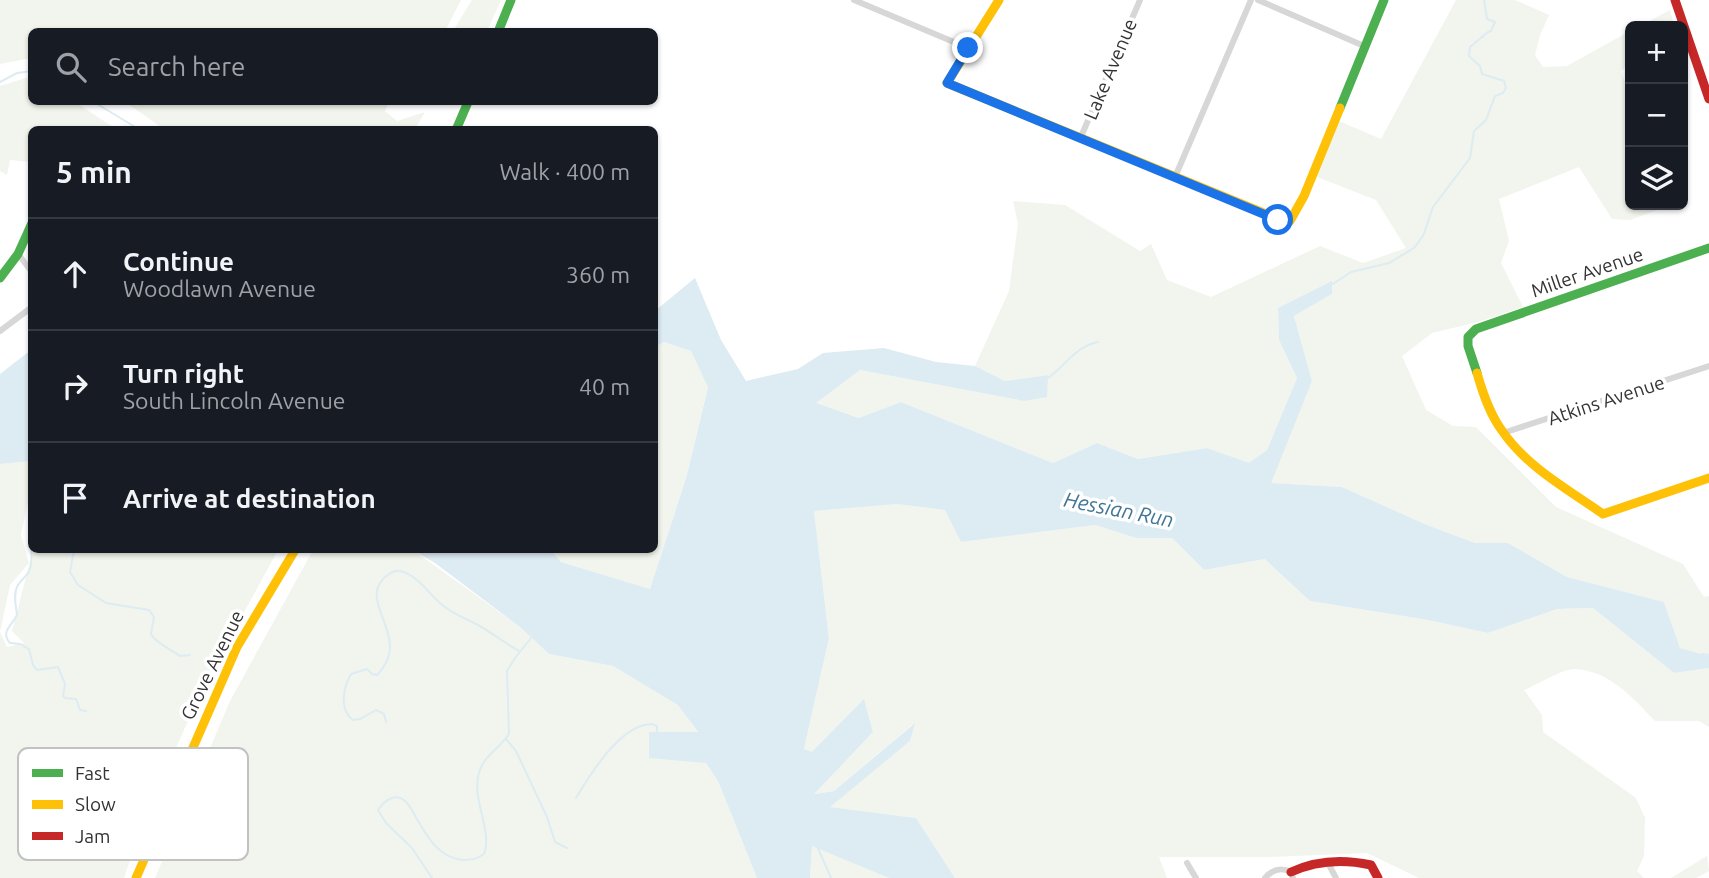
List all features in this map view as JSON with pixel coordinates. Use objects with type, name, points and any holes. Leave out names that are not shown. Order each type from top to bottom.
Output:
[{"type":"street","points":[[500,28],[511,0]]},
{"type":"street","points":[[856,0],[968,48]]},
{"type":"street","points":[[999,0],[947,83],[1286,222],[1290,221],[1304,196],[1384,0]]},
{"type":"street","name":"Lake Avenue","points":[[1080,139],[1140,0]]},
{"type":"street","points":[[1175,177],[1251,0]]},
{"type":"street","points":[[1258,0],[1364,46]]},
{"type":"street","points":[[1675,0],[1709,99]]},
{"type":"street","points":[[458,126],[467,105]]},
{"type":"street","points":[[0,278],[18,254],[28,232]]},
{"type":"street","name":"Miller Avenue","points":[[1503,433],[1490,411],[1468,346],[1468,337],[1477,328],[1709,248]]},
{"type":"street","points":[[18,254],[28,267]]},
{"type":"street","points":[[0,331],[28,310]]},
{"type":"street","name":"Atkins Avenue","points":[[1503,433],[1709,366]]},
{"type":"street","points":[[1503,433],[1522,453],[1603,514],[1709,478]]},
{"type":"street","name":"Grove Avenue","points":[[192,748],[237,647],[293,553]]},
{"type":"street","name":"Grove Avenue","points":[[136,878],[144,860]]},
{"type":"street","points":[[1265,878],[1275,870],[1283,868],[1292,875],[1299,868],[1356,862],[1371,865],[1378,878]]},
{"type":"street","points":[[1187,863],[1196,878]]},
{"type":"street","points":[[1328,863],[1336,878]]},
{"type":"shaded area","points":[[0,0],[461,0],[447,28],[28,28],[28,59],[0,64]]},
{"type":"shaded area","points":[[472,0],[501,0],[488,28],[455,28]]},
{"type":"shaded area","points":[[1456,0],[1515,0],[1549,15],[1535,55],[1543,67],[1567,66],[1625,34],[1625,68],[1621,71],[1625,82],[1625,210],[1657,210],[1630,220],[1612,219],[1579,167],[1499,199],[1509,241],[1501,263],[1523,307],[1432,333],[1402,356],[1426,410],[1453,426],[1476,427],[1556,507],[1683,564],[1704,597],[1709,596],[1709,656],[1680,648],[1664,602],[1567,577],[1508,543],[1475,543],[1342,487],[1270,483],[1312,381],[1294,316],[1332,294],[1278,308],[1279,340],[1297,378],[1267,450],[1249,464],[1207,448],[1138,459],[1097,443],[1053,463],[901,402],[860,418],[815,403],[860,370],[1024,401],[1048,375],[1005,381],[975,366],[1009,291],[1018,224],[1013,201],[1065,205],[1140,251],[1151,244],[1167,280],[1211,297],[1320,246],[1363,263],[1406,248],[1376,200],[1312,175],[1332,118],[1381,139]]},
{"type":"shaded area","points":[[1670,10],[1673,21],[1649,21]]},
{"type":"shaded area","points":[[28,77],[28,105],[80,105],[111,126],[28,126],[28,162],[10,160],[7,175],[0,171],[0,86]]},
{"type":"shaded area","points":[[129,105],[388,105],[385,111],[397,121],[425,112],[417,126],[160,126]]},
{"type":"shaded area","points":[[664,342],[691,351],[708,386],[687,475],[650,589],[561,562],[554,553],[658,553],[658,345]]},
{"type":"shaded area","points":[[28,461],[28,501],[21,535],[29,563],[10,585],[0,632],[0,464]]},
{"type":"shaded area","points":[[897,504],[946,510],[961,542],[1095,525],[1136,538],[1172,538],[1204,570],[1266,559],[1310,601],[1428,620],[1488,633],[1557,609],[1593,608],[1674,673],[1709,668],[1709,727],[1699,721],[1655,721],[1619,687],[1598,674],[1587,671],[1569,670],[1524,690],[1542,715],[1543,732],[1636,798],[1645,818],[1644,856],[1637,871],[1644,878],[1419,878],[1367,853],[1271,857],[1159,857],[1167,878],[955,878],[916,818],[829,807],[910,741],[913,724],[834,791],[813,794],[873,732],[864,700],[812,753],[804,749],[829,638],[814,511]]},
{"type":"shaded area","points":[[32,553],[276,553],[202,689],[176,748],[18,748],[18,860],[130,860],[124,878],[0,878],[0,632],[7,647],[24,643],[12,631]]},
{"type":"shaded area","points":[[311,553],[417,553],[520,627],[549,654],[613,666],[679,705],[698,733],[706,763],[718,781],[757,878],[155,878],[163,860],[248,860],[248,748],[210,748],[230,701]]},
{"type":"shaded area","points":[[812,845],[889,878],[810,878]]},
{"type":"shaded area","points":[[1707,856],[1709,871],[1696,878],[1671,878]]},
{"type":"water","points":[[695,278],[721,340],[746,381],[798,369],[823,353],[884,348],[936,362],[975,366],[1005,381],[1048,375],[1047,397],[1024,401],[860,370],[816,403],[859,418],[901,402],[1053,463],[1097,443],[1138,459],[1207,448],[1249,463],[1267,450],[1297,378],[1279,340],[1278,308],[1332,281],[1332,294],[1294,316],[1312,381],[1271,483],[1342,487],[1475,543],[1508,543],[1567,577],[1664,602],[1680,648],[1709,656],[1709,668],[1674,673],[1593,608],[1557,609],[1488,633],[1428,620],[1310,601],[1265,559],[1204,570],[1172,538],[1136,538],[1095,525],[961,542],[945,510],[897,504],[814,511],[829,638],[804,749],[812,752],[864,699],[873,732],[814,794],[834,791],[915,723],[910,741],[830,807],[916,818],[955,878],[889,878],[812,846],[810,878],[757,878],[718,781],[706,763],[649,758],[649,732],[698,732],[678,705],[613,666],[549,654],[520,627],[418,553],[554,553],[561,562],[650,589],[687,475],[708,387],[691,351],[664,342],[658,345],[658,309]]},
{"type":"water","points":[[28,352],[28,461],[0,464],[0,374]]},
{"type":"waterway","points":[[1333,284],[1351,272],[1389,263],[1414,248],[1423,236],[1433,207],[1470,158],[1474,131],[1486,120],[1495,96],[1503,93],[1506,88],[1504,81],[1482,74],[1480,66],[1469,56],[1470,47],[1491,31],[1495,22],[1487,19],[1484,0]]},
{"type":"waterway","points":[[0,82],[17,73],[28,72]]},
{"type":"waterway","points":[[99,105],[133,126]]},
{"type":"waterway","points":[[1048,378],[1077,352],[1098,342]]},
{"type":"waterway","points":[[31,553],[30,568],[17,587],[17,615],[8,629],[7,639],[10,643],[29,649],[37,670],[58,667],[65,684],[63,696],[76,699],[80,710],[86,711]]},
{"type":"waterway","points":[[73,553],[70,572],[78,585],[106,603],[149,610],[154,617],[151,634],[153,637],[180,656],[190,655]]},
{"type":"waterway","points":[[386,722],[384,714],[376,710],[353,720],[346,711],[344,698],[351,674],[367,669],[377,675],[387,661],[390,646],[377,595],[379,584],[391,572],[399,571],[410,575],[449,610],[519,651]]},
{"type":"waterway","points":[[432,878],[412,848],[386,823],[378,810],[390,799],[401,798],[441,852],[464,860],[484,854],[486,835],[478,793],[479,773],[484,762],[509,734],[507,671],[531,638]]},
{"type":"waterway","name":"Hessian Run","points":[[1702,654],[1709,655]]},
{"type":"waterway","points":[[576,798],[608,752],[629,732],[652,724],[657,726],[657,734]]},
{"type":"waterway","points":[[506,739],[516,751],[547,817],[555,842],[567,848]]},
{"type":"waterway","points":[[817,846],[831,878]]},
{"type":"traffic: fast","points":[[500,28],[511,0]]},
{"type":"traffic: fast","points":[[1340,108],[1384,0]]},
{"type":"traffic: fast","points":[[458,126],[467,105]]},
{"type":"traffic: fast","points":[[0,278],[18,254],[28,232]]},
{"type":"traffic: fast","points":[[1477,373],[1468,346],[1468,337],[1476,329],[1709,248]]},
{"type":"traffic: slow","points":[[999,0],[947,83],[1286,222],[1290,221],[1304,196],[1340,108]]},
{"type":"traffic: slow","points":[[1477,373],[1491,411],[1513,445],[1549,477],[1603,514],[1709,478]]},
{"type":"traffic: slow","points":[[193,748],[237,647],[293,553]]},
{"type":"traffic: slow","points":[[136,878],[144,860]]},
{"type":"traffic: jam","points":[[1675,0],[1709,99]]},
{"type":"traffic: jam","points":[[1291,872],[1321,863],[1351,862],[1371,865],[1378,878]]},
{"type":"route","points":[[968,48],[947,83],[1278,220]]}]
